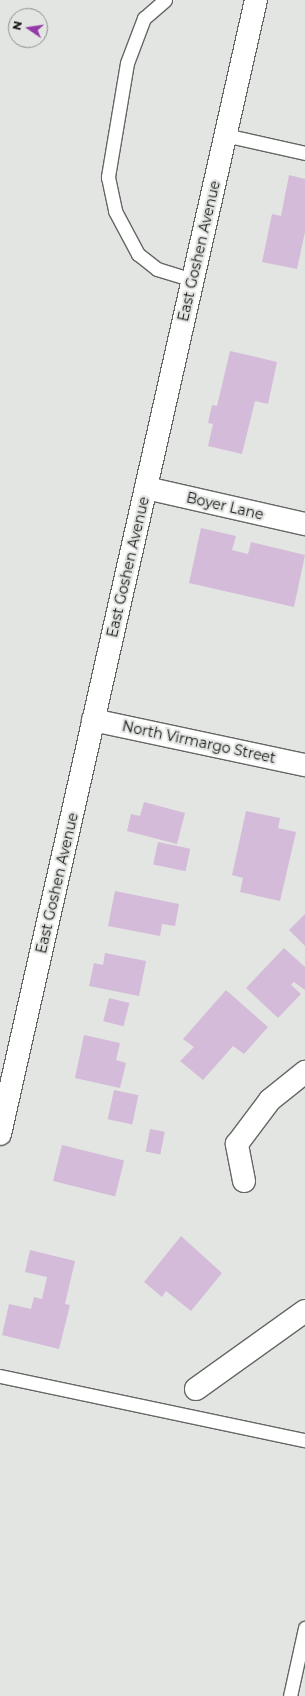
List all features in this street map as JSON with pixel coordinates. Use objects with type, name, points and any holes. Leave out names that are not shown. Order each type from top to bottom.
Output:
[{"type":"street","name":"East Goshen Avenue","points":[[0,1134],[256,0]]},
{"type":"street","name":"Boyer Lane","points":[[146,488],[305,524]]},
{"type":"street","name":"North Virmargo Street","points":[[93,720],[305,765]]},
{"type":"street","points":[[244,1182],[237,1144],[270,1100],[305,1072]]},
{"type":"street","points":[[196,1389],[305,1311]]},
{"type":"lane","points":[[164,0],[144,18],[127,63],[108,177],[115,211],[138,254],[157,269],[193,280]]},
{"type":"lane","points":[[225,135],[305,153]]},
{"type":"lane","points":[[0,1376],[305,1440]]},
{"type":"lane","points":[[290,1696],[305,1628]]},
{"type":"building","points":[[289,175],[305,179],[305,232],[297,269],[262,262],[272,214],[281,216]]},
{"type":"building","points":[[230,351],[277,362],[268,404],[255,401],[242,454],[208,446],[213,424],[208,423],[212,405],[217,406]]},
{"type":"building","points":[[201,528],[236,536],[232,550],[248,554],[251,542],[305,555],[294,607],[189,583]]},
{"type":"building","points":[[144,802],[185,813],[177,844],[127,831],[131,814],[140,816]]},
{"type":"building","points":[[246,811],[280,818],[278,828],[296,832],[280,901],[240,892],[243,878],[232,875]]},
{"type":"building","points":[[158,842],[190,849],[185,871],[153,864]]},
{"type":"building","points":[[115,891],[179,904],[175,926],[162,924],[160,936],[108,926]]},
{"type":"building","points":[[305,914],[305,946],[289,930]]},
{"type":"building","points":[[284,948],[305,967],[305,990],[294,982],[291,985],[301,994],[278,1018],[246,988]]},
{"type":"building","points":[[105,953],[146,961],[139,996],[89,986],[94,963],[103,965]]},
{"type":"building","points":[[226,990],[268,1027],[244,1054],[233,1046],[203,1080],[180,1061],[194,1047],[183,1039]]},
{"type":"building","points":[[109,998],[129,1003],[124,1026],[103,1021]]},
{"type":"building","points":[[84,1035],[120,1043],[116,1060],[126,1063],[120,1088],[75,1078]]},
{"type":"building","points":[[114,1090],[138,1095],[132,1125],[108,1119]]},
{"type":"building","points":[[150,1129],[165,1132],[160,1154],[146,1152]]},
{"type":"building","points":[[62,1145],[124,1160],[115,1196],[53,1181]]},
{"type":"building","points":[[181,1236],[222,1273],[191,1311],[166,1291],[162,1297],[144,1282]]},
{"type":"building","points":[[30,1250],[75,1261],[65,1304],[70,1305],[59,1349],[2,1335],[9,1304],[31,1309],[34,1297],[42,1299],[47,1277],[25,1272]]}]
